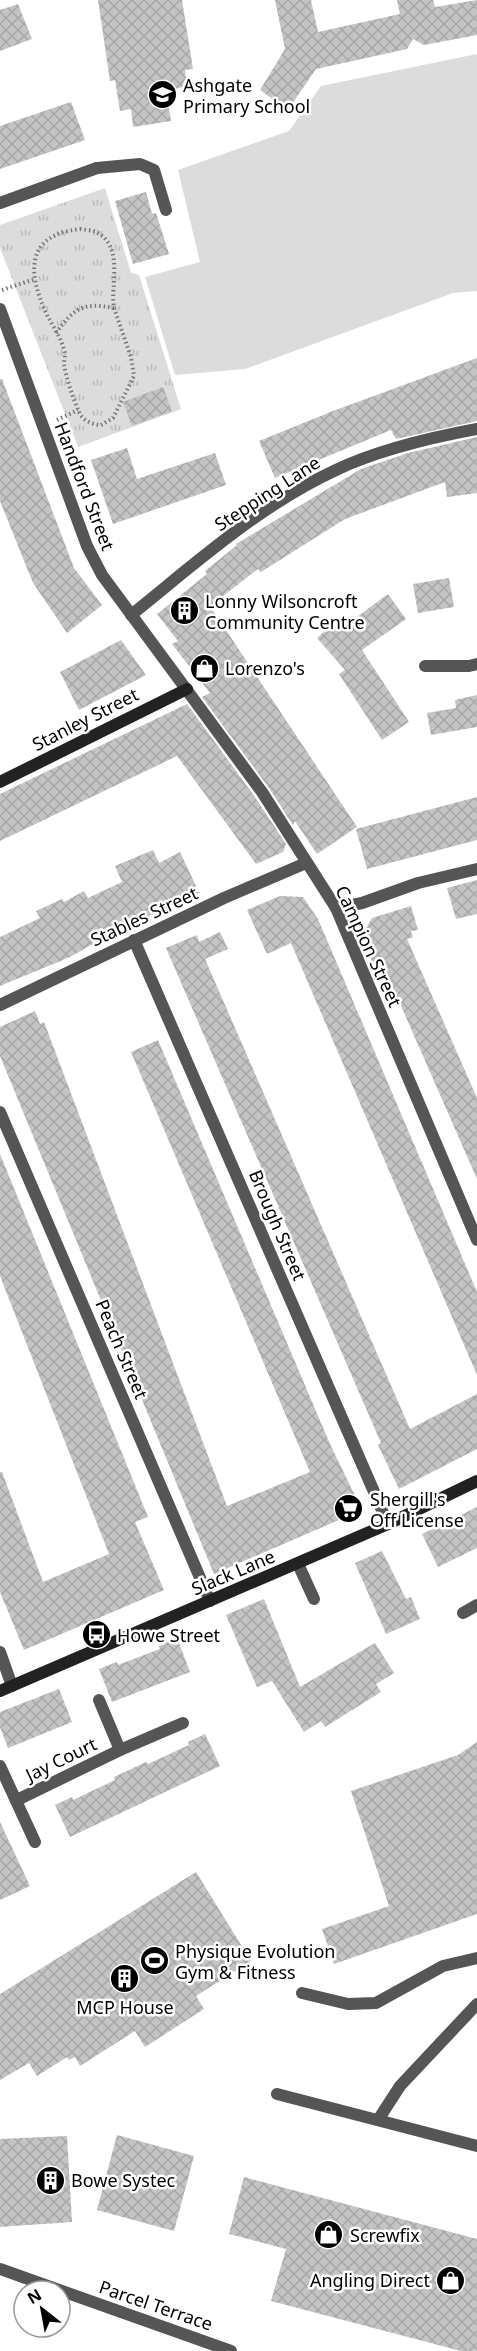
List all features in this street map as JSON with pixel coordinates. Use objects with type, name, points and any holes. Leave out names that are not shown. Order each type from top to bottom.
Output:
[{"type":"street","points":[[0,203],[98,168],[140,165],[154,170],[166,210]]},
{"type":"street","name":"Handford Street","points":[[0,309],[87,546],[102,575],[187,689]]},
{"type":"street","name":"Stepping Lane","points":[[131,615],[238,530],[316,481],[358,461],[477,429]]},
{"type":"street","points":[[425,666],[477,664]]},
{"type":"street","name":"Stanley Street","points":[[0,782],[187,689]]},
{"type":"street","name":"Campion Street","points":[[187,689],[262,792],[336,908],[477,1240]]},
{"type":"street","name":"Stables Street","points":[[0,1005],[224,898],[306,863]]},
{"type":"street","points":[[336,908],[362,903],[418,883],[477,869]]},
{"type":"street","name":"Brough Street","points":[[134,940],[388,1524]]},
{"type":"street","name":"Peach Street","points":[[0,1112],[210,1601]]},
{"type":"street","name":"Slack Lane","points":[[0,1691],[298,1564],[477,1482]]},
{"type":"street","points":[[298,1564],[314,1599]]},
{"type":"street","points":[[463,1613],[477,1605]]},
{"type":"street","points":[[0,1652],[12,1686]]},
{"type":"street","name":"Jay Court","points":[[99,1700],[120,1750]]},
{"type":"street","name":"Jay Court","points":[[17,1800],[120,1750],[183,1723]]},
{"type":"street","name":"Jay Court","points":[[0,1766],[35,1842]]},
{"type":"street","points":[[302,1993],[348,2004],[376,2002],[444,1966],[477,1958]]},
{"type":"street","points":[[378,2120],[400,2086],[477,2004]]},
{"type":"street","points":[[278,2094],[477,2146]]},
{"type":"street","name":"Parcel Terrace","points":[[0,2269],[231,2351]]},
{"type":"path","points":[[80,229],[99,233],[108,244],[114,258],[112,298],[131,357],[134,376],[113,418],[106,423],[96,425],[80,414],[64,362],[65,352],[45,310],[35,279],[35,257],[39,246],[63,231],[80,229]]},
{"type":"path","points":[[0,291],[35,279]]},
{"type":"path","points":[[56,333],[66,319],[82,307],[87,305],[114,308]]},
{"type":"green space","points":[[477,54],[477,291],[453,293],[245,369],[175,375],[145,277],[200,262],[178,170],[289,131],[321,86]]},
{"type":"green space","points":[[105,188],[131,273],[139,275],[181,409],[78,447],[0,248],[0,225]]},
{"type":"building","points":[[98,0],[182,0],[193,69],[185,70],[187,86],[166,91],[171,121],[133,127],[131,109],[120,111],[115,80],[110,81]]},
{"type":"building","points":[[275,0],[311,0],[318,32],[400,14],[397,0],[433,0],[435,7],[477,0],[477,35],[424,45],[413,39],[407,49],[316,69],[288,110],[260,90],[285,49]]},
{"type":"building","points":[[18,4],[32,39],[0,51],[0,10]]},
{"type":"building","points":[[71,102],[85,140],[0,169],[0,126]]},
{"type":"building","points":[[146,192],[152,214],[156,213],[169,254],[133,264],[115,201]]},
{"type":"building","points":[[477,358],[477,421],[396,439],[391,430],[275,478],[259,441]]},
{"type":"building","points":[[0,379],[2,379],[74,568],[102,605],[67,633],[33,583],[0,501]]},
{"type":"building","points":[[163,387],[172,411],[132,426],[123,402]]},
{"type":"building","points":[[477,437],[477,493],[447,497],[445,482],[345,519],[261,572],[258,569],[210,606],[357,827],[317,854],[295,821],[293,825],[269,788],[202,697],[210,693],[172,644],[178,641],[157,614],[207,574],[205,571],[236,544],[361,469],[408,453]]},
{"type":"building","points":[[127,448],[137,479],[215,453],[226,485],[113,524],[91,460]]},
{"type":"building","points":[[449,578],[454,607],[418,613],[413,584]]},
{"type":"building","points":[[388,594],[406,619],[362,650],[409,722],[382,740],[339,674],[345,670],[317,638],[340,618],[346,625]]},
{"type":"building","points":[[121,640],[146,675],[79,710],[60,672]]},
{"type":"building","points":[[477,695],[477,727],[431,735],[427,713],[456,708],[455,700]]},
{"type":"building","points":[[187,704],[255,797],[286,844],[283,852],[256,864],[177,756],[0,841],[0,794]]},
{"type":"building","points":[[477,797],[477,840],[367,869],[356,829]]},
{"type":"building","points":[[153,850],[159,863],[180,852],[198,890],[194,892],[201,892],[114,932],[70,957],[0,986],[0,937],[40,918],[36,911],[62,899],[64,902],[84,891],[88,898],[122,882],[115,866]]},
{"type":"building","points":[[477,880],[477,914],[456,919],[447,888]]},
{"type":"building","points":[[280,896],[303,897],[318,919],[477,1292],[477,1375],[291,943],[267,954],[247,910]]},
{"type":"building","points":[[411,906],[418,930],[411,931],[413,937],[407,939],[477,1098],[477,1179],[380,958],[372,962],[365,938],[365,930],[372,918]]},
{"type":"building","points":[[220,932],[228,949],[205,959],[410,1429],[477,1394],[477,1449],[399,1489],[378,1445],[381,1443],[166,948],[197,935],[199,942]]},
{"type":"building","points":[[35,1011],[40,1024],[44,1022],[227,1506],[310,1472],[131,1052],[158,1040],[330,1444],[362,1510],[214,1574],[0,1056],[0,1027]]},
{"type":"building","points":[[0,1154],[148,1517],[135,1522],[164,1590],[24,1650],[0,1592],[0,1472],[2,1472],[43,1582],[109,1554],[0,1276]]},
{"type":"building","points":[[477,1507],[477,1548],[438,1567],[422,1534]]},
{"type":"building","points":[[382,1551],[406,1599],[411,1597],[420,1619],[386,1634],[355,1563]]},
{"type":"building","points":[[264,1599],[300,1687],[375,1643],[394,1673],[376,1684],[381,1692],[325,1727],[321,1721],[304,1732],[272,1681],[257,1687],[226,1615]]},
{"type":"building","points":[[177,1638],[190,1672],[112,1702],[99,1669],[117,1662],[118,1665],[160,1649],[159,1646]]},
{"type":"building","points":[[59,1689],[72,1722],[8,1748],[0,1727],[0,1712]]},
{"type":"building","points":[[205,1734],[220,1766],[70,1837],[55,1805],[72,1797],[73,1800],[115,1780],[114,1777],[189,1745],[188,1742]]},
{"type":"building","points":[[477,1742],[477,1914],[334,1964],[322,1929],[389,1906],[351,1791],[458,1755]]},
{"type":"building","points":[[0,1822],[30,1886],[0,1900]]},
{"type":"building","name":"MCP House","points":[[196,1872],[251,1961],[196,1996],[204,2009],[145,2047],[135,2031],[80,2066],[75,2057],[69,2060],[67,2057],[37,2076],[29,2063],[0,2080],[0,1994]]},
{"type":"building","points":[[117,2135],[194,2156],[174,2231],[97,2210]]},
{"type":"building","points":[[67,2136],[72,2222],[0,2227],[0,2139]]},
{"type":"building","points":[[244,2177],[477,2239],[477,2351],[461,2351],[271,2301],[286,2249],[229,2234]]},
{"type":"place","name":"Ashgate Primary School","points":[[162,95]]},
{"type":"place","name":"Lonny Wilsoncroft Community Centre","points":[[184,611]]},
{"type":"place","name":"Lorenzo's","points":[[204,668]]},
{"type":"place","name":"Shergill's Off License","points":[[349,1509]]},
{"type":"place","name":"Howe Street","points":[[96,1635]]},
{"type":"place","name":"Physique Evolution Gym & Fitness","points":[[154,1961]]},
{"type":"place","name":"MCP House","points":[[125,1978]]},
{"type":"place","name":"Bowe Systec","points":[[50,2180]]},
{"type":"place","name":"Screwfix","points":[[329,2235]]},
{"type":"place","name":"Angling Direct","points":[[451,2280]]}]
